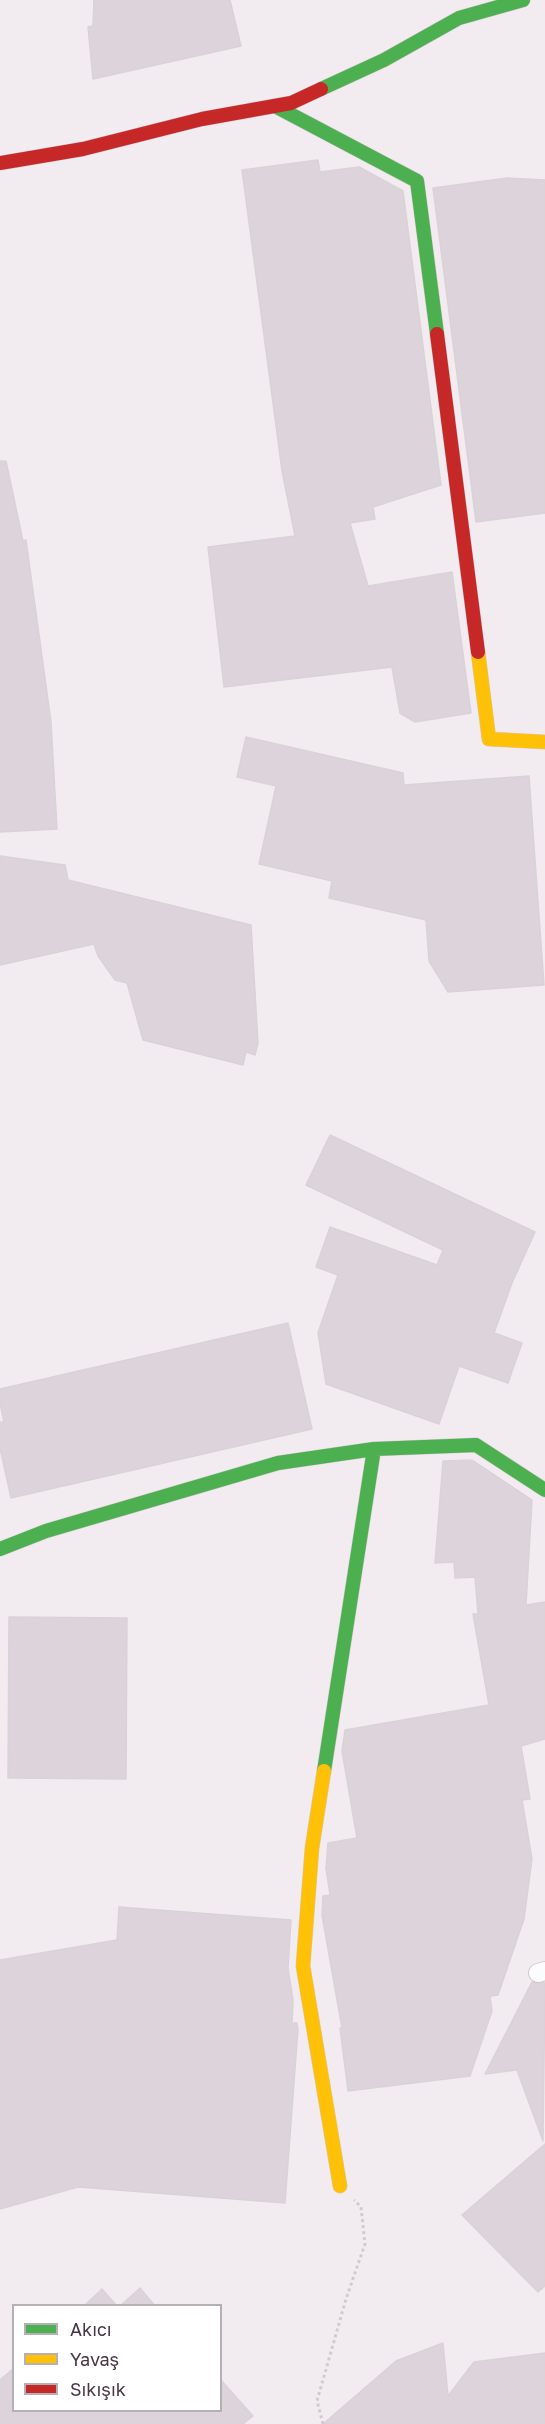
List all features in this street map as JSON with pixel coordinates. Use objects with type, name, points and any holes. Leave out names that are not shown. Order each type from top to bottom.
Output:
[{"type":"street","points":[[0,163],[83,149],[202,119],[291,103],[384,60],[459,18],[523,0]]},
{"type":"street","points":[[275,106],[417,181],[489,740],[545,742]]},
{"type":"street","points":[[0,1549],[46,1531],[279,1463],[374,1449],[476,1445],[545,1490]]},
{"type":"street","points":[[340,2186],[303,1966],[312,1848],[374,1449]]},
{"type":"path","points":[[323,2424],[317,2401],[346,2299],[365,2244],[361,2207],[340,2186]]},
{"type":"building","points":[[94,0],[230,0],[241,46],[93,79],[88,27],[93,26]]},
{"type":"building","points":[[318,160],[320,172],[359,167],[403,191],[441,485],[373,507],[375,519],[350,523],[368,586],[452,572],[471,713],[415,722],[400,713],[392,667],[224,687],[208,547],[295,536],[282,471],[242,170]]},
{"type":"building","points":[[507,178],[545,180],[545,513],[476,522],[433,188]]},
{"type":"building","points":[[0,461],[6,461],[23,541],[26,540],[51,722],[57,829],[0,832]]},
{"type":"building","points":[[246,737],[403,773],[404,785],[529,776],[544,985],[448,992],[429,961],[426,920],[329,898],[332,881],[259,864],[276,786],[237,777]]},
{"type":"building","points":[[0,856],[65,865],[68,880],[251,925],[258,1043],[255,1055],[246,1052],[243,1065],[143,1040],[127,983],[115,980],[98,956],[94,944],[0,965]]},
{"type":"building","points":[[330,1135],[535,1232],[512,1283],[494,1333],[522,1343],[508,1383],[459,1366],[439,1424],[326,1384],[318,1333],[338,1275],[316,1267],[330,1227],[437,1265],[443,1250],[306,1185]]},
{"type":"building","points":[[288,1323],[312,1429],[11,1498],[0,1448],[0,1422],[4,1422],[0,1389]]},
{"type":"building","points":[[472,1460],[532,1500],[526,1605],[545,1602],[545,1739],[521,1746],[530,1799],[522,1800],[532,1859],[524,1919],[498,1995],[490,1996],[492,2011],[470,2076],[348,2091],[340,2028],[342,2028],[322,1915],[323,1896],[330,1895],[326,1868],[328,1843],[357,1838],[342,1751],[345,1730],[489,1705],[473,1614],[478,1614],[475,1577],[455,1578],[454,1562],[435,1563],[443,1461]]},
{"type":"building","points":[[9,1617],[127,1618],[126,1779],[8,1778]]},
{"type":"building","points":[[119,1907],[291,1920],[288,1968],[293,2000],[292,2023],[297,2023],[298,2029],[285,2203],[78,2187],[0,2209],[0,1960],[117,1940]]},
{"type":"building","points":[[532,1982],[545,1983],[543,2141],[517,2070],[485,2074]]},
{"type":"building","points":[[545,2144],[545,2286],[538,2292],[462,2215]]},
{"type":"building","points":[[140,2288],[153,2304],[122,2304]]},
{"type":"building","points":[[102,2289],[115,2304],[86,2304]]},
{"type":"building","points":[[443,2343],[448,2396],[474,2362],[545,2353],[545,2424],[323,2424],[396,2361]]},
{"type":"building","points":[[12,2370],[12,2412],[222,2412],[222,2381],[253,2416],[243,2424],[0,2424],[0,2380]]},
{"type":"traffic: fast","points":[[321,89],[384,60],[459,18],[523,0]]},
{"type":"traffic: fast","points":[[275,106],[417,181],[437,334]]},
{"type":"traffic: fast","points":[[324,1771],[374,1449],[476,1445],[545,1490]]},
{"type":"traffic: fast","points":[[0,1549],[46,1531],[278,1463],[374,1449]]},
{"type":"traffic: slow","points":[[478,652],[489,739],[545,742]]},
{"type":"traffic: slow","points":[[324,1771],[312,1848],[303,1966],[340,2186]]},
{"type":"traffic: jam","points":[[0,163],[83,149],[202,119],[291,103],[321,89]]},
{"type":"traffic: jam","points":[[437,334],[478,652]]}]
